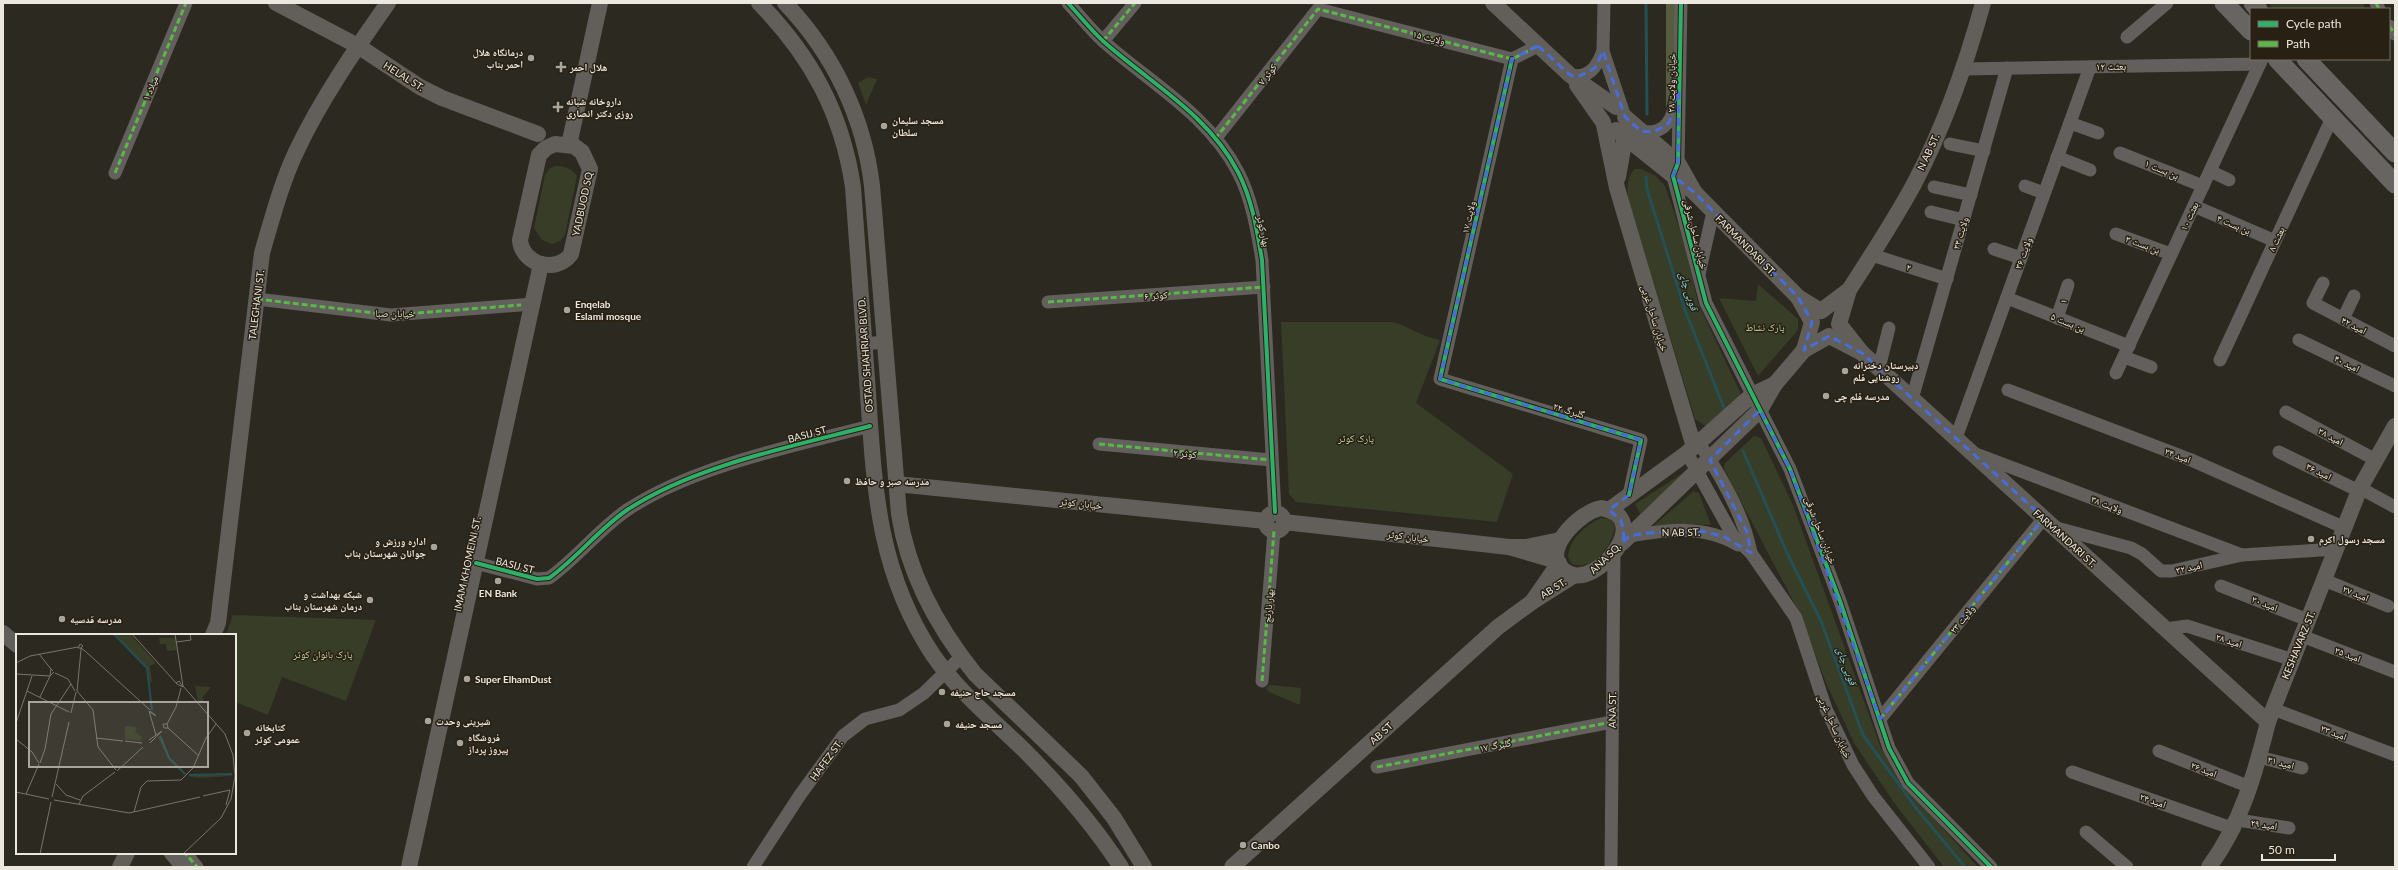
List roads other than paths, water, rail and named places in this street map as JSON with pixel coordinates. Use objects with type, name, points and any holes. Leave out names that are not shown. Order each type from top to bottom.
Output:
[{"type":"highway","points":[[2224,3],[2250,30]]},
{"type":"highway","points":[[2307,60],[2395,153]]},
{"type":"highway","points":[[2266,61],[2332,118],[2395,184]]},
{"type":"main road","name":"HELAL ST.","points":[[276,3],[358,46],[420,87],[442,98],[538,134]]},
{"type":"main road","name":"TALEGHANI ST.","points":[[213,634],[218,623],[262,253],[272,218],[294,158],[311,123],[358,46],[388,3]]},
{"type":"main road","points":[[541,264],[528,257],[522,249],[520,240],[533,180],[543,151],[555,144],[567,144],[600,3]]},
{"type":"main road","name":"OSTAD SHAHRIAR BLVD.","points":[[759,3],[771,15],[809,64],[832,106],[844,142],[854,187],[876,505],[889,564],[917,626],[934,656],[984,714],[1062,788],[1093,826],[1122,867]]},
{"type":"main road","name":"OSTAD SHAHRIAR BLVD.","points":[[784,3],[808,28],[824,51],[849,100],[863,138],[872,186],[896,484],[901,527],[911,564],[935,615],[961,657],[975,674],[1081,776],[1114,818],[1144,867]]},
{"type":"main road","points":[[1493,3],[1570,75],[1616,122],[1676,169]]},
{"type":"main road","name":"N AB ST.","points":[[1817,316],[1849,290],[1872,256],[1914,184],[1934,141],[1963,69],[1983,3]]},
{"type":"main road","points":[[1616,122],[1641,131],[1676,169]]},
{"type":"main road","name":"خیابان ساحل غربی","points":[[1616,122],[1617,188],[1693,448]]},
{"type":"main road","name":"خیابان ساحل غربی","points":[[1616,122],[1617,188]]},
{"type":"main road","name":"YADBUOD SQ","points":[[541,264],[555,265],[564,261],[571,254],[590,169],[582,152],[567,144]]},
{"type":"main road","name":"FARMANDARI ST.","points":[[1676,169],[1695,194],[1817,316]]},
{"type":"main road","name":"IMAM KHOMEINI ST.","points":[[409,867],[541,264]]},
{"type":"main road","name":"N AB ST.","points":[[1839,324],[1849,290]]},
{"type":"main road","points":[[1622,544],[1760,410],[1775,384],[1804,350],[1817,316],[1828,310],[1835,314],[1839,324],[1862,353]]},
{"type":"main road","points":[[1817,316],[1817,333],[1829,336],[1862,353]]},
{"type":"main road","points":[[1804,350],[1836,332],[1839,324]]},
{"type":"main road","name":"FARMANDARI ST.","points":[[1862,353],[2166,629],[2270,716]]},
{"type":"main road","points":[[1573,576],[1558,562],[1556,554],[1560,540],[1588,512],[1601,508],[1609,510],[1693,448],[1752,395],[1775,384]]},
{"type":"main road","name":"KESHAVARZ ST.","points":[[2209,867],[2236,825],[2250,787],[2270,716],[2336,549],[2360,489],[2395,426]]},
{"type":"main road","name":"خیابان کوثر","points":[[896,484],[1275,521],[1509,547],[1526,547],[1560,540]]},
{"type":"main road","name":"ANA SQ.","points":[[1573,576],[1589,575],[1622,544],[1624,531],[1621,520],[1609,510]]},
{"type":"main road","name":"خیابان کوثر","points":[[1509,547],[1558,562]]},
{"type":"main road","name":"AB ST.","points":[[1532,602],[1558,562]]},
{"type":"main road","name":"AB ST.","points":[[1532,602],[1573,576]]},
{"type":"main road","name":"AB ST","points":[[1232,867],[1492,632],[1532,602]]},
{"type":"main road","points":[[3,633],[16,644]]},
{"type":"main road","points":[[120,867],[126,854]]},
{"type":"street","name":"میلاد ۱","points":[[115,173],[186,3]]},
{"type":"street","points":[[771,15],[784,3]]},
{"type":"street","name":"بهار کوثر","points":[[1068,3],[1103,41],[1179,101],[1216,139],[1230,158],[1245,188],[1258,235],[1264,287],[1275,521]]},
{"type":"street","points":[[1103,41],[1135,3]]},
{"type":"street","points":[[1604,3],[1603,51],[1616,122]]},
{"type":"street","name":"خیابان ولایت ۲۸","points":[[1676,169],[1681,3]]},
{"type":"street","points":[[2127,37],[2167,3]]},
{"type":"street","name":"ولایت ۱۵","points":[[1318,9],[1512,59]]},
{"type":"street","name":"کوثر ۷","points":[[1216,139],[1318,9]]},
{"type":"street","points":[[1512,59],[1538,46]]},
{"type":"street","points":[[1570,75],[1578,77],[1588,74],[1600,61],[1603,51]]},
{"type":"street","name":"ولایت ۱۷","points":[[1440,378],[1512,59]]},
{"type":"street","name":"بعثت ۱۲","points":[[1963,69],[2090,67],[2266,61]]},
{"type":"street","name":"بعثت ۱۰","points":[[2116,373],[2210,171],[2266,61]]},
{"type":"street","name":"ولایت ۳۶","points":[[1956,438],[2090,67]]},
{"type":"street","name":"ولایت ۳۴","points":[[1912,398],[2007,68]]},
{"type":"street","name":"خیابان ولایت ۲۸","points":[[1641,131],[1654,132],[1669,123],[1673,115],[1679,90]]},
{"type":"street","name":"بعثت ۸","points":[[2220,360],[2332,118]]},
{"type":"street","points":[[2070,122],[2098,133]]},
{"type":"street","points":[[538,134],[567,144]]},
{"type":"street","points":[[538,134],[543,151]]},
{"type":"street","points":[[1950,144],[1984,152]]},
{"type":"street","name":"بن بست ۱","points":[[2120,153],[2203,186]]},
{"type":"street","points":[[2057,157],[2090,170]]},
{"type":"street","name":"خیابان ساحل شرقی","points":[[1676,169],[1698,276],[1706,303],[1790,469],[1840,601],[1889,748],[1908,783],[1991,867]]},
{"type":"street","points":[[2210,171],[2229,180]]},
{"type":"street","points":[[2025,186],[2044,194]]},
{"type":"street","points":[[1934,187],[1971,195]]},
{"type":"street","name":"بن بست ۴","points":[[2194,206],[2275,241]]},
{"type":"street","name":"خیابان ساحل شرقی","points":[[1698,276],[1713,212]]},
{"type":"street","points":[[1931,212],[1964,220]]},
{"type":"street","name":"بن بست ۳","points":[[2116,234],[2171,254]]},
{"type":"street","points":[[1994,249],[2021,258]]},
{"type":"street","name":"۲","points":[[1872,256],[1946,279]]},
{"type":"street","name":"امید ۴۲","points":[[2323,283],[2312,303],[2395,346]]},
{"type":"street","name":"۱","points":[[2057,318],[2068,285]]},
{"type":"street","name":"کوثر ۶","points":[[1048,302],[1264,287]]},
{"type":"street","points":[[2343,319],[2354,296]]},
{"type":"street","name":"بن بست ۵","points":[[2007,298],[2057,318],[2126,351],[2151,367]]},
{"type":"street","name":"خیابان صبا","points":[[257,299],[391,315],[533,304]]},
{"type":"street","points":[[1879,368],[1889,328]]},
{"type":"street","name":"امید ۴۰","points":[[2299,340],[2395,386]]},
{"type":"street","points":[[864,344],[884,342]]},
{"type":"street","name":"گلبرگ ۲۲","points":[[1440,378],[1641,440],[1630,495]]},
{"type":"street","name":"امید ۳۴","points":[[2008,390],[2189,459],[2345,528]]},
{"type":"street","name":"امید ۳۸","points":[[2286,412],[2376,460]]},
{"type":"street","name":"BASIJ ST","points":[[476,563],[537,579],[549,578],[626,511],[656,493],[705,473],[870,426]]},
{"type":"street","name":"کوثر ۲","points":[[1099,444],[1271,460]]},
{"type":"street","points":[[1693,448],[1710,460]]},
{"type":"street","points":[[1693,448],[1698,470]]},
{"type":"street","name":"امید ۳۶","points":[[2279,452],[2360,489],[2395,507]]},
{"type":"street","name":"ولایت ۳۸","points":[[1972,453],[2242,555]]},
{"type":"street","name":"خیابان ساحل غربی","points":[[1710,460],[1747,532],[1751,553]]},
{"type":"street","name":"خیابان ساحل غربی","points":[[1698,470],[1733,536],[1751,553],[1796,618],[1826,709],[1853,765],[1873,796],[1929,867]]},
{"type":"street","name":"بهار نارنج","points":[[1262,681],[1275,521]]},
{"type":"street","name":"ولایت ۲۳","points":[[1880,719],[2048,522]]},
{"type":"street","name":"امید ۳۲","points":[[2048,522],[2131,548],[2142,554],[2160,571],[2172,571],[2242,555],[2336,549]]},
{"type":"street","name":"N AB ST.","points":[[1622,544],[1674,530],[1702,530],[1725,537],[1751,553]]},
{"type":"street","name":"ANA ST.","points":[[1611,867],[1612,722],[1622,544]]},
{"type":"street","name":"امید ۳۷","points":[[2324,580],[2388,606]]},
{"type":"street","name":"امید ۳۰","points":[[2222,586],[2308,620]]},
{"type":"street","name":"امید ۲۸","points":[[2166,629],[2186,626],[2292,660]]},
{"type":"street","name":"امید ۳۵","points":[[2302,636],[2395,672]]},
{"type":"street","name":"HAFEZ ST.","points":[[753,867],[800,795],[843,736],[865,719],[899,710],[924,693],[961,657]]},
{"type":"street","name":"امید ۳۳","points":[[2270,716],[2395,755]]},
{"type":"street","name":"گلبرگ ۱۷","points":[[1377,767],[1612,722]]},
{"type":"street","name":"امید ۲۶","points":[[2159,751],[2250,787]]},
{"type":"street","name":"امید ۳۱","points":[[2259,757],[2302,768]]},
{"type":"street","name":"امید ۲۴","points":[[2072,772],[2236,825]]},
{"type":"street","name":"امید ۲۹","points":[[2236,825],[2289,828]]},
{"type":"street","points":[[2086,832],[2127,867]]},
{"type":"street","points":[[171,854],[182,867]]},
{"type":"street","points":[[186,854],[196,867]]},
{"type":"waterway","name":"قوبی چای","points":[[1646,3],[1647,114]]},
{"type":"waterway","name":"قوبی چای","points":[[1646,177],[1647,189],[1685,310],[1724,408]]},
{"type":"waterway","name":"قوبی چای","points":[[1743,451],[1789,557],[1821,621],[1863,735],[1916,808],[1965,867]]},
{"type":"place","name":"درمانگاه هلال احمر بناب","points":[[531,58]]},
{"type":"place","name":"هلال احمر","points":[[561,67]]},
{"type":"place","name":"داروخانه شبانه روزی دکتر انصاری","points":[[558,107]]},
{"type":"place","name":"مسجد سلیمان سلطان","points":[[884,126]]},
{"type":"place","name":"Enqelab Eslami mosque","points":[[567,310]]},
{"type":"place","name":"دبیرستان دخترانه روشنایی قلم","points":[[1845,371]]},
{"type":"place","name":"مدرسه قلم چی","points":[[1826,396]]},
{"type":"place","name":"مدرسه صبر و حافظ","points":[[847,481]]},
{"type":"place","name":"مسجد رسول اکرم","points":[[2311,539]]},
{"type":"place","name":"اداره ورزش و جوانان شهرستان بناب","points":[[434,547]]},
{"type":"place","name":"EN Bank","points":[[498,581]]},
{"type":"place","name":"شبکه بهداشت و درمان شهرستان بناب","points":[[370,600]]},
{"type":"place","name":"مدرسه قدسیه","points":[[62,619]]},
{"type":"place","name":"Super ElhamDust","points":[[467,679]]},
{"type":"place","name":"مسجد حاج حنیفه","points":[[942,692]]},
{"type":"place","name":"شیرینی وحدت","points":[[428,721]]},
{"type":"place","name":"مسجد حنیفه","points":[[947,724]]},
{"type":"place","name":"کتابخانه عمومی کوثر","points":[[247,733]]},
{"type":"place","name":"فروشگاه پیروز پرداز","points":[[460,743]]},
{"type":"place","name":"Canbo","points":[[1243,845]]},
{"type":"park label","name":"پارک نشاط","points":[[1765,327]]},
{"type":"park label","name":"پارک کوثر","points":[[1356,438]]},
{"type":"park label","name":"پارک بانوان کوثر","points":[[323,654]]}]
